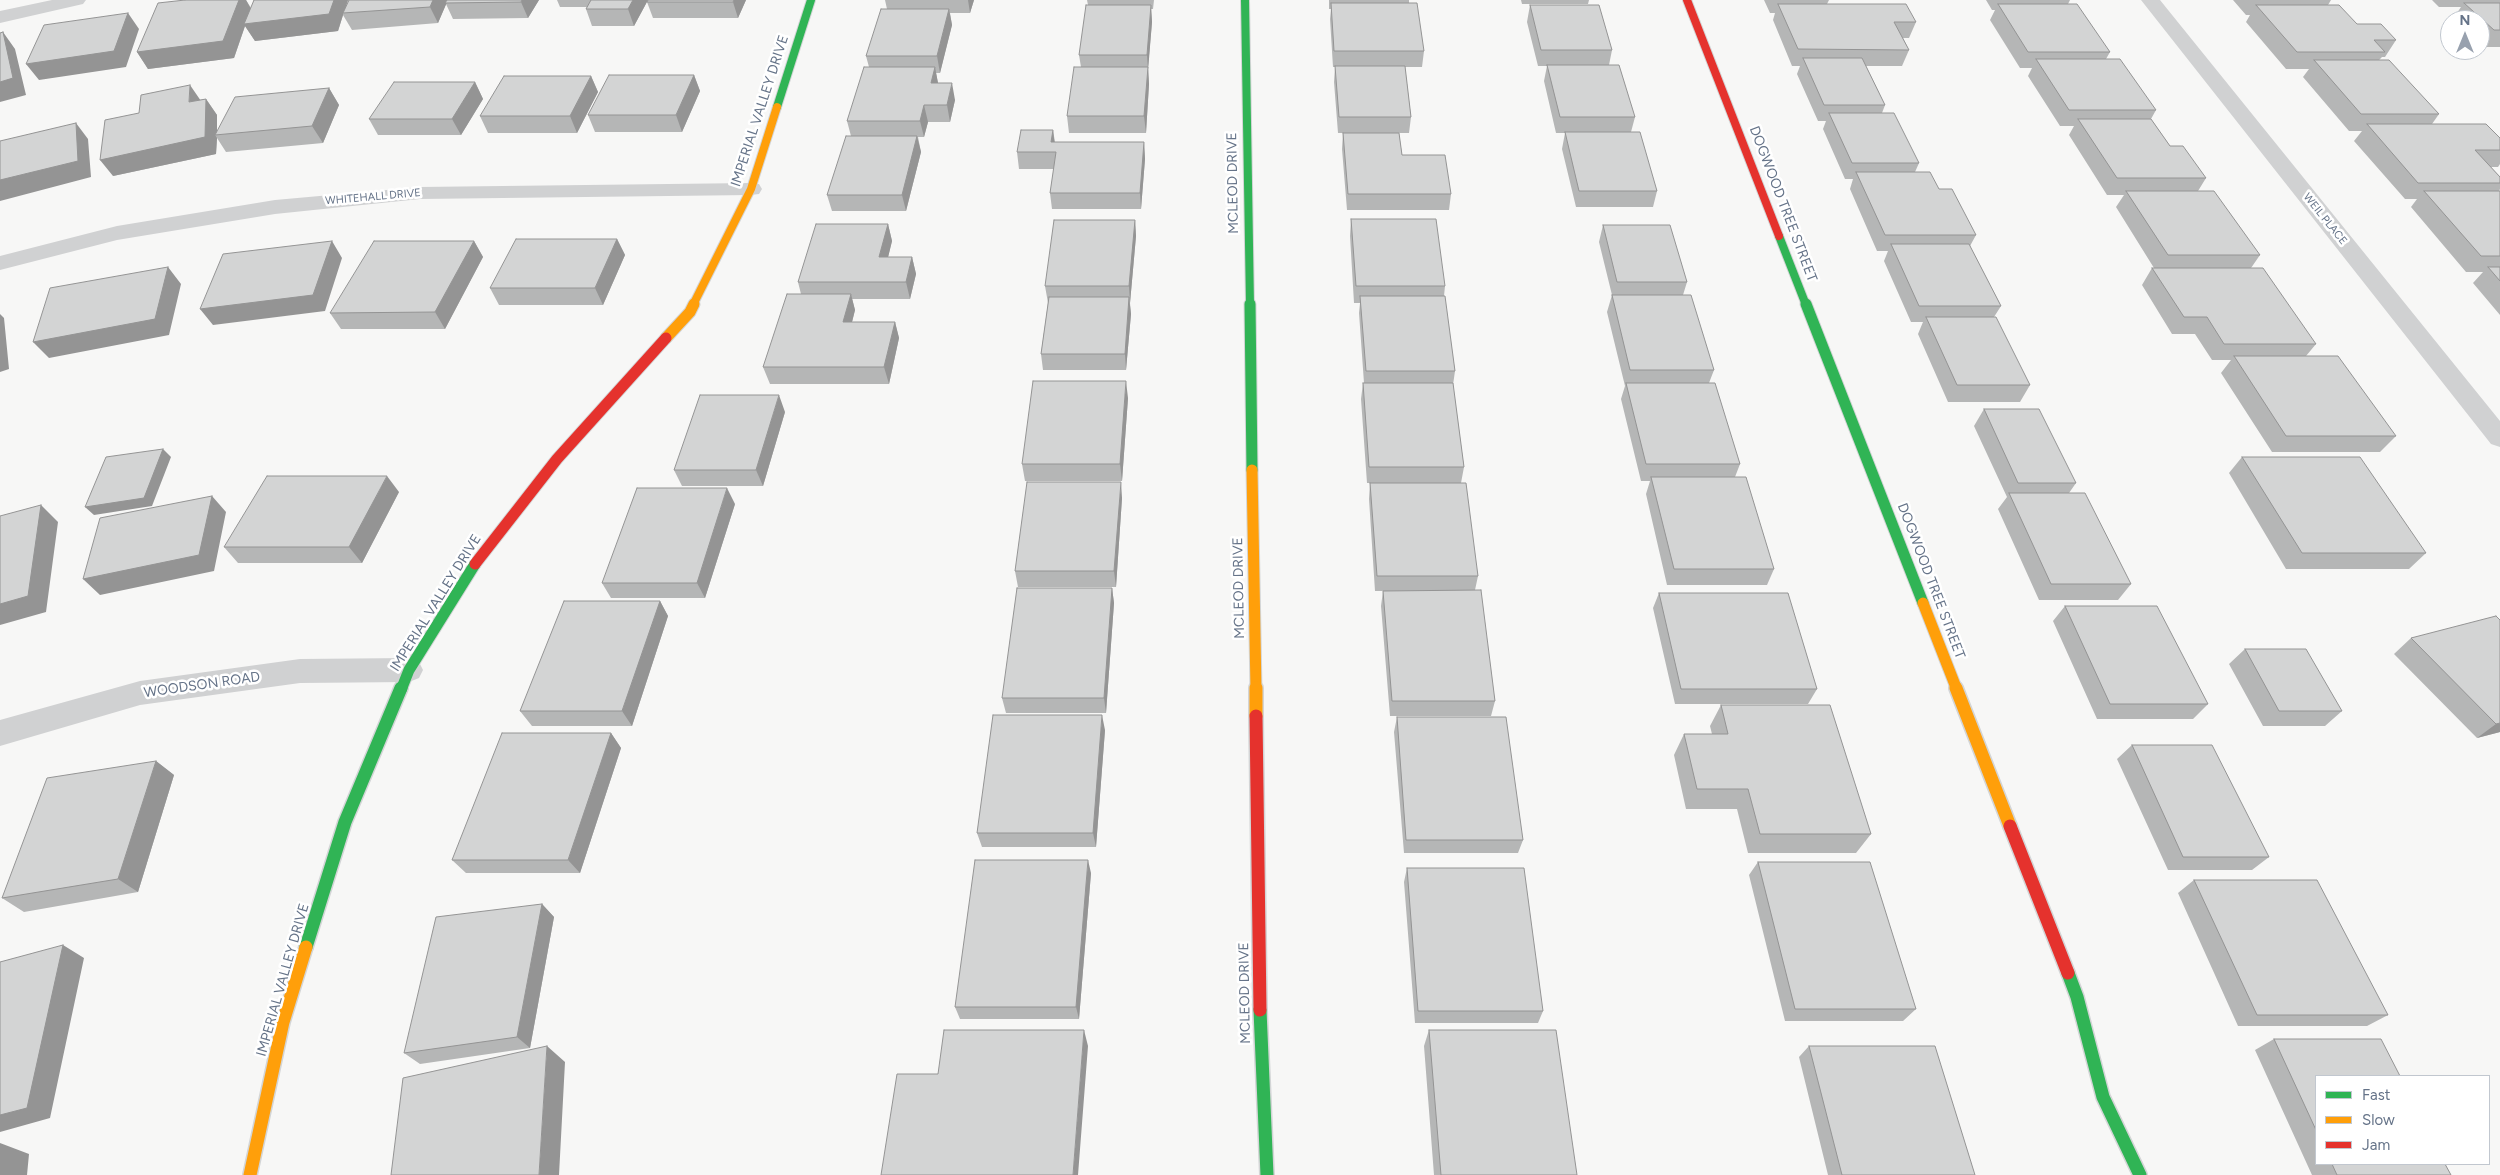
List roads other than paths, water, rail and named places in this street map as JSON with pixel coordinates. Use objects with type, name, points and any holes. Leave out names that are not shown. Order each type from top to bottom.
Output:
[{"type":"street","points":[[0,17],[77,0]]},
{"type":"street","name":"IMPERIAL VALLEY DRIVE","points":[[250,1175],[283,1022],[342,831],[409,670],[480,556],[557,459],[690,312],[751,189],[811,0]]},
{"type":"street","name":"MCLEOD DRIVE","points":[[1245,0],[1261,1064],[1267,1175]]},
{"type":"street","name":"DOGWOOD TREE STREET","points":[[1687,0],[2077,997],[2103,1097],[2140,1175]]},
{"type":"street","name":"WEIL PLACE","points":[[2150,0],[2500,438]]},
{"type":"street","name":"WHITEHALL DRIVE","points":[[0,263],[117,233],[276,206],[420,193],[751,189]]},
{"type":"street","name":"WOODSON ROAD","points":[[0,733],[140,693],[300,671],[409,670]]}]
